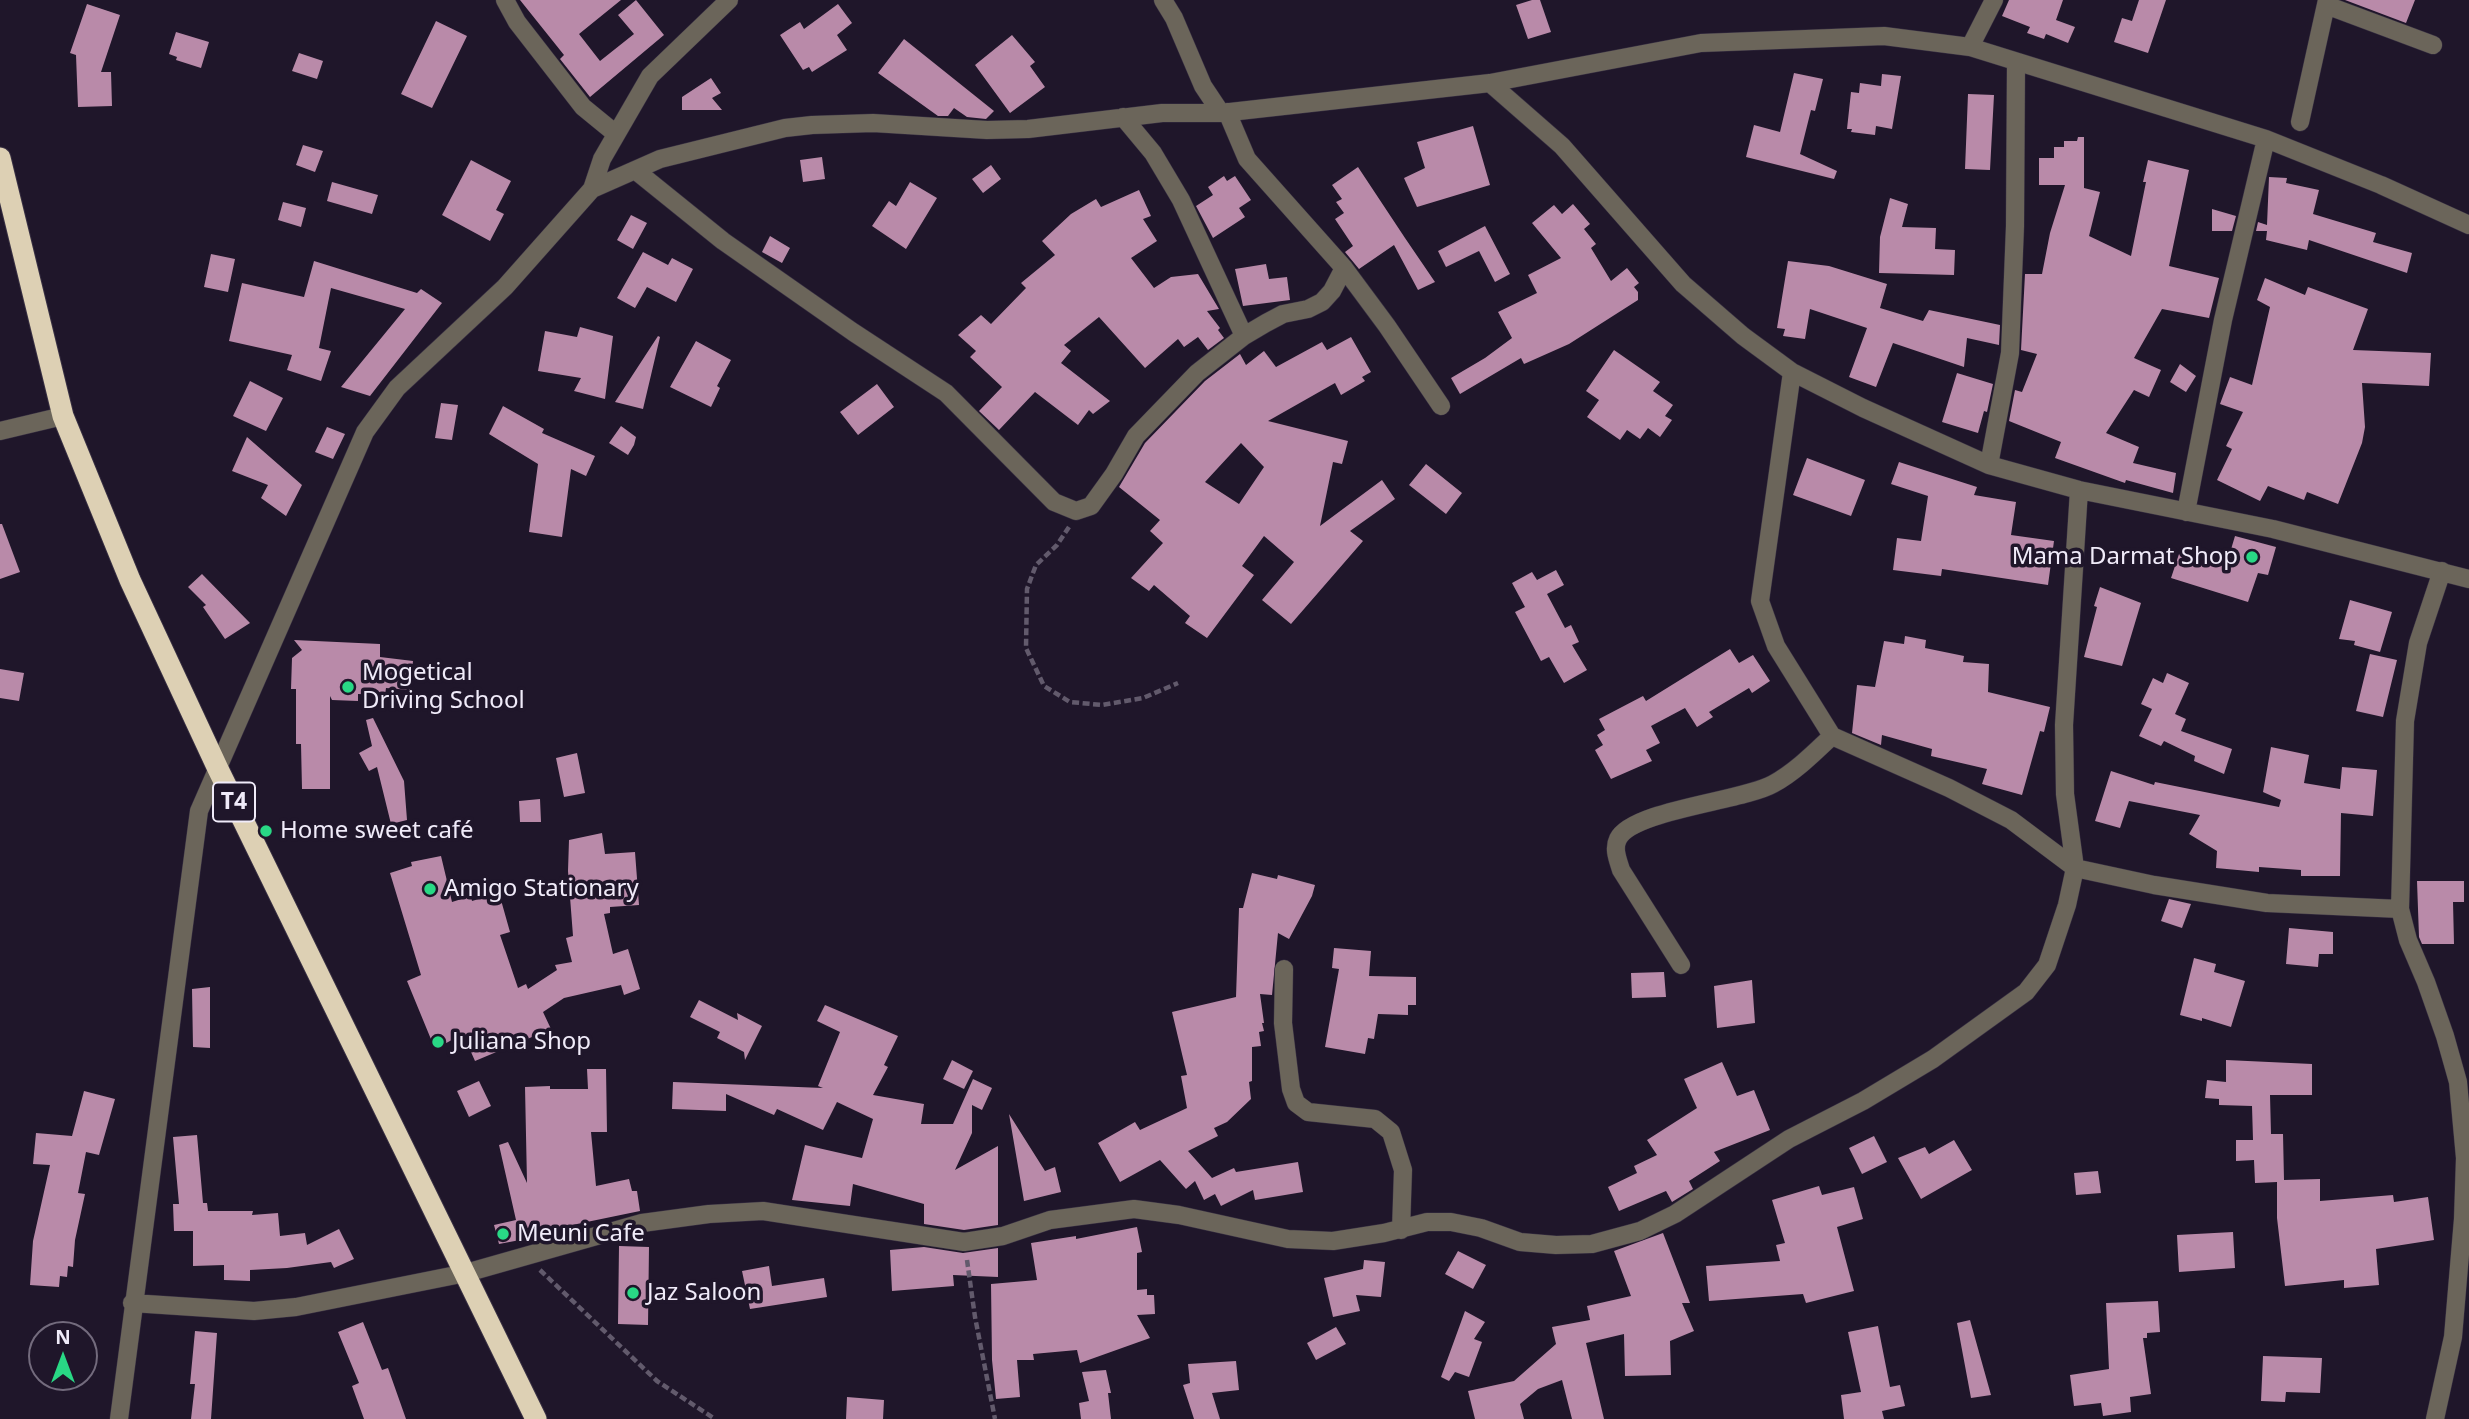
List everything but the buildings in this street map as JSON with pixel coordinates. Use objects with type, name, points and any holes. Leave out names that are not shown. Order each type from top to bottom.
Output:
[{"type":"highway","name":"T4","points":[[0,158],[63,416],[130,580],[218,769],[536,1419]]},
{"type":"street","points":[[505,0],[517,22],[583,107],[616,134]]},
{"type":"street","points":[[119,1419],[132,1303],[199,811],[365,432],[397,388],[505,287],[592,189],[602,159],[650,76],[729,0]]},
{"type":"street","points":[[1163,0],[1174,18],[1203,86],[1224,113],[1251,165],[1344,268],[1441,406]]},
{"type":"street","points":[[1970,47],[1994,0]]},
{"type":"street","points":[[2300,122],[2326,2],[2433,45]]},
{"type":"street","points":[[592,189],[660,159],[785,128],[873,123],[961,129],[1028,129],[1162,113],[1224,113],[1490,83],[1701,43],[1884,36],[1970,47],[2266,139],[2381,185],[2469,225]]},
{"type":"street","points":[[1989,465],[2010,354],[2015,226],[2016,63]]},
{"type":"street","points":[[1490,83],[1562,146],[1683,284],[1743,336],[1792,372],[1863,408],[1989,465],[2079,490],[2273,529],[2469,579]]},
{"type":"street","points":[[1123,117],[1153,153],[1170,179],[1244,336]]},
{"type":"street","points":[[2186,512],[2223,320],[2266,139]]},
{"type":"street","points":[[635,170],[723,241],[946,393],[1054,502],[1076,511],[1091,506],[1098,498],[1136,436],[1196,373],[1244,336],[1283,314],[1308,309],[1322,302],[1332,291],[1344,268]]},
{"type":"street","points":[[1792,372],[1760,601],[1776,646],[1832,736],[1949,788],[2011,820],[2075,868],[2154,885],[2267,903],[2400,909]]},
{"type":"street","points":[[0,431],[63,416]]},
{"type":"street","points":[[132,1303],[254,1311],[296,1307],[466,1273],[642,1223],[709,1214],[763,1211],[964,1242],[1003,1236],[1050,1220],[1134,1209],[1179,1215],[1288,1238],[1333,1241],[1401,1230],[1427,1222],[1451,1222],[1481,1228],[1520,1242],[1556,1245],[1592,1244],[1640,1231],[1675,1214],[1789,1139],[1863,1101],[1933,1059],[2026,992],[2047,965],[2067,905],[2075,868],[2066,794],[2064,725],[2079,490]]},
{"type":"street","points":[[2435,1419],[2464,1274],[2465,1158],[2458,1082],[2445,1036],[2408,940],[2400,909],[2405,721],[2418,643],[2442,571]]},
{"type":"street","points":[[1681,964],[1621,870],[1616,854],[1616,841],[1624,830],[1669,812],[1772,785],[1806,760],[1832,736]]},
{"type":"street","points":[[1284,969],[1283,1023],[1291,1089],[1296,1103],[1308,1112],[1375,1119],[1391,1132],[1403,1170],[1401,1230]]},
{"type":"path","points":[[1076,511],[1057,545],[1036,565],[1027,589],[1026,648],[1044,686],[1070,702],[1102,705],[1143,698],[1178,682]]},
{"type":"path","points":[[964,1242],[975,1317],[995,1419]]},
{"type":"path","points":[[526,1256],[657,1381],[715,1419]]},
{"type":"place","name":"Mama Darmat Shop","points":[[2252,557]]},
{"type":"place","name":"Mogetical Driving School","points":[[348,687]]},
{"type":"place","name":"Home sweet café","points":[[266,831]]},
{"type":"place","name":"Amigo Stationary","points":[[430,889]]},
{"type":"place","name":"Juliana Shop","points":[[438,1042]]},
{"type":"place","name":"Meuni Cafe","points":[[503,1234]]},
{"type":"place","name":"Jaz Saloon","points":[[633,1293]]}]
